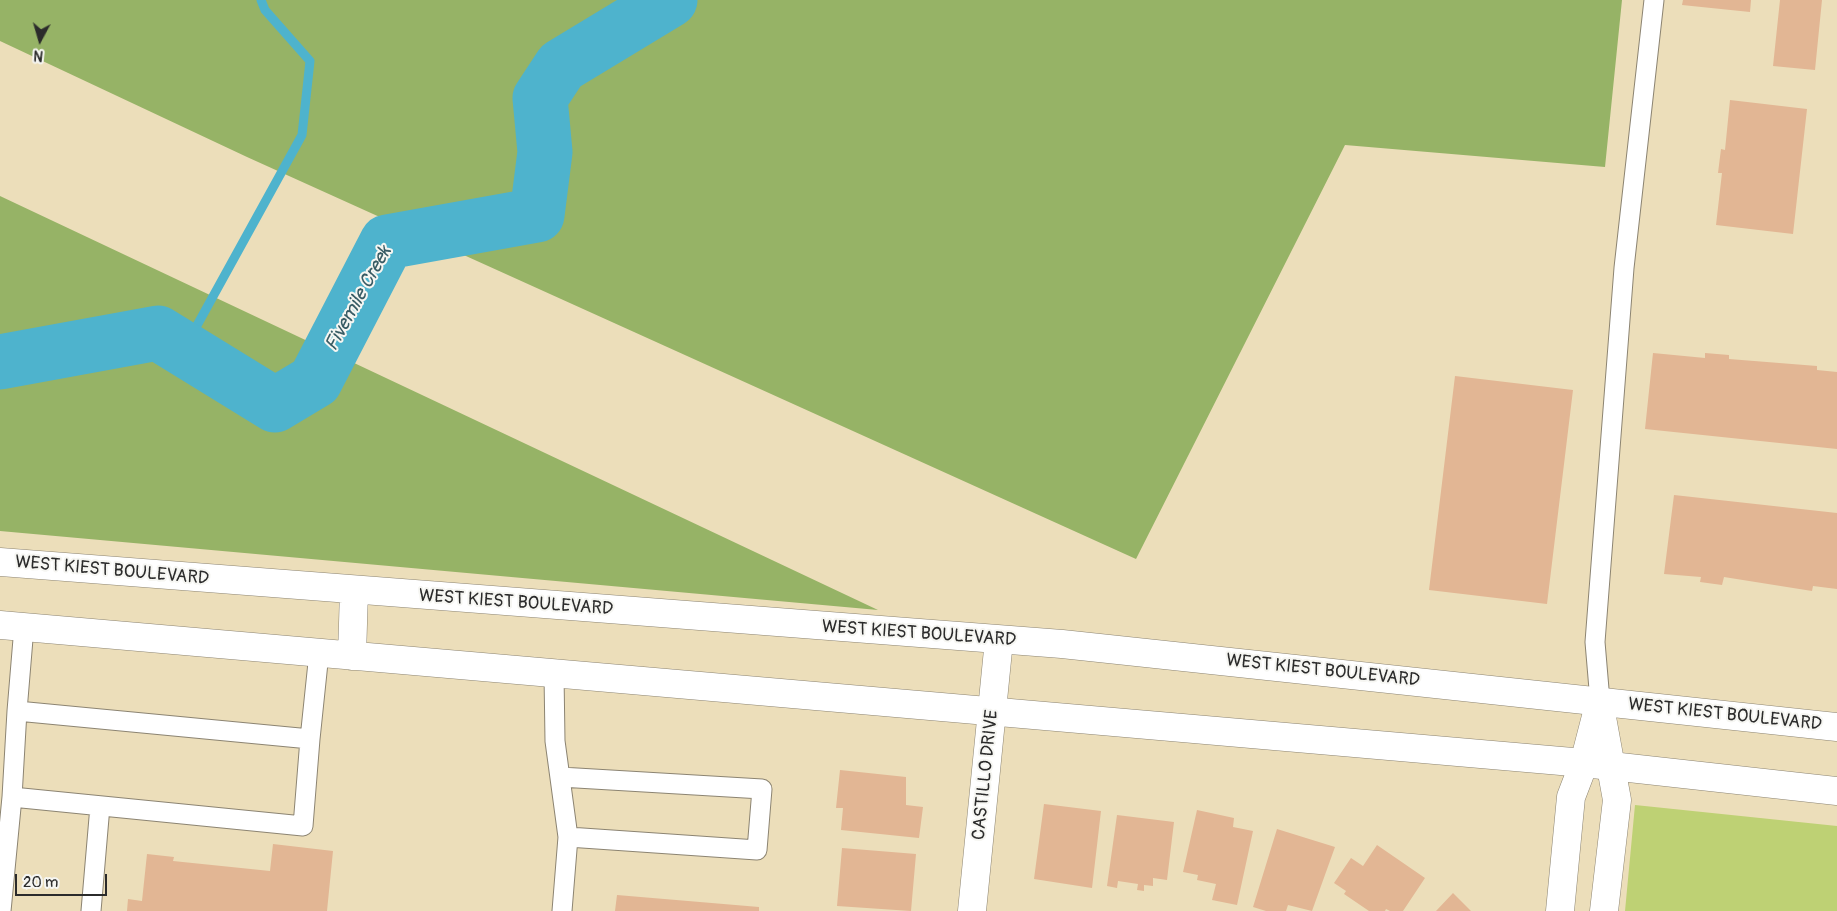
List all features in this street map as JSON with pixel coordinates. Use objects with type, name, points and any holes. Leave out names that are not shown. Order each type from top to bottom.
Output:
[{"type":"main road","name":"WEST KIEST BOULEVARD","points":[[0,562],[354,591],[1072,645],[1837,727]]},
{"type":"main road","points":[[352,656],[354,591]]},
{"type":"main road","points":[[12,626],[993,713],[1597,764],[1837,791]]},
{"type":"main road","name":"CASTILLO DRIVE","points":[[972,911],[999,640]]},
{"type":"main road","points":[[1600,701],[1597,764],[1617,800],[1604,911]]},
{"type":"main road","points":[[1560,911],[1571,797],[1597,764]]},
{"type":"lane","points":[[1600,701],[1595,642],[1624,268],[1654,0]]},
{"type":"lane","points":[[1,911],[12,797],[17,711],[12,626]]},
{"type":"lane","points":[[12,797],[303,826],[319,653]]},
{"type":"lane","points":[[554,674],[555,741],[568,837],[562,911]]},
{"type":"lane","points":[[17,711],[310,738]]},
{"type":"lane","points":[[560,776],[762,789],[757,850],[568,837]]},
{"type":"lane","points":[[91,911],[100,806]]},
{"type":"green space","points":[[0,0],[1622,0],[1605,167],[1345,145],[1136,559],[247,157],[0,41]]},
{"type":"green space","points":[[0,196],[878,610],[0,531]]},
{"type":"green space","points":[[1635,805],[1837,826],[1837,911],[1625,911]]},
{"type":"building","points":[[1683,0],[1751,0],[1750,12],[1682,5]]},
{"type":"building","points":[[1780,0],[1822,0],[1815,70],[1773,66]]},
{"type":"building","points":[[1730,100],[1807,109],[1793,234],[1716,225],[1722,173],[1718,173],[1721,149],[1725,150]]},
{"type":"building","points":[[1653,353],[1705,358],[1705,353],[1729,355],[1729,359],[1817,366],[1817,370],[1837,372],[1837,449],[1645,429]]},
{"type":"building","points":[[1455,376],[1573,390],[1547,604],[1429,590]]},
{"type":"building","points":[[1674,495],[1837,513],[1837,589],[1813,586],[1812,591],[1724,577],[1722,585],[1700,582],[1701,577],[1664,574]]},
{"type":"building","points":[[840,770],[906,777],[906,805],[923,807],[919,838],[841,830],[843,808],[836,808]]},
{"type":"building","points":[[1044,804],[1101,811],[1092,888],[1034,879]]},
{"type":"building","points":[[1197,810],[1234,818],[1233,827],[1253,831],[1237,905],[1212,900],[1216,884],[1197,880],[1198,875],[1183,872]]},
{"type":"building","points":[[1117,815],[1174,822],[1167,880],[1153,878],[1153,886],[1144,885],[1144,891],[1137,890],[1138,884],[1118,881],[1117,888],[1107,886]]},
{"type":"building","points":[[1277,829],[1335,847],[1312,911],[1288,905],[1286,911],[1266,911],[1253,907]]},
{"type":"building","points":[[273,844],[333,851],[327,911],[127,911],[128,899],[142,901],[147,854],[174,857],[173,861],[270,871]]},
{"type":"building","points":[[1377,845],[1425,878],[1403,911],[1390,911],[1386,909],[1385,911],[1369,911],[1344,894],[1346,891],[1334,883],[1351,858],[1363,866]]},
{"type":"building","points":[[842,848],[916,854],[911,911],[837,906]]},
{"type":"building","points":[[1453,893],[1471,911],[1436,911]]},
{"type":"building","points":[[617,895],[759,907],[759,911],[615,911]]},
{"type":"waterway","points":[[184,349],[302,135],[310,61],[265,10],[261,0]]},
{"type":"waterway","name":"Fivemile Creek","points":[[0,362],[158,333],[275,405],[315,381],[387,242],[537,215],[545,152],[540,98],[561,66],[670,0]]}]
